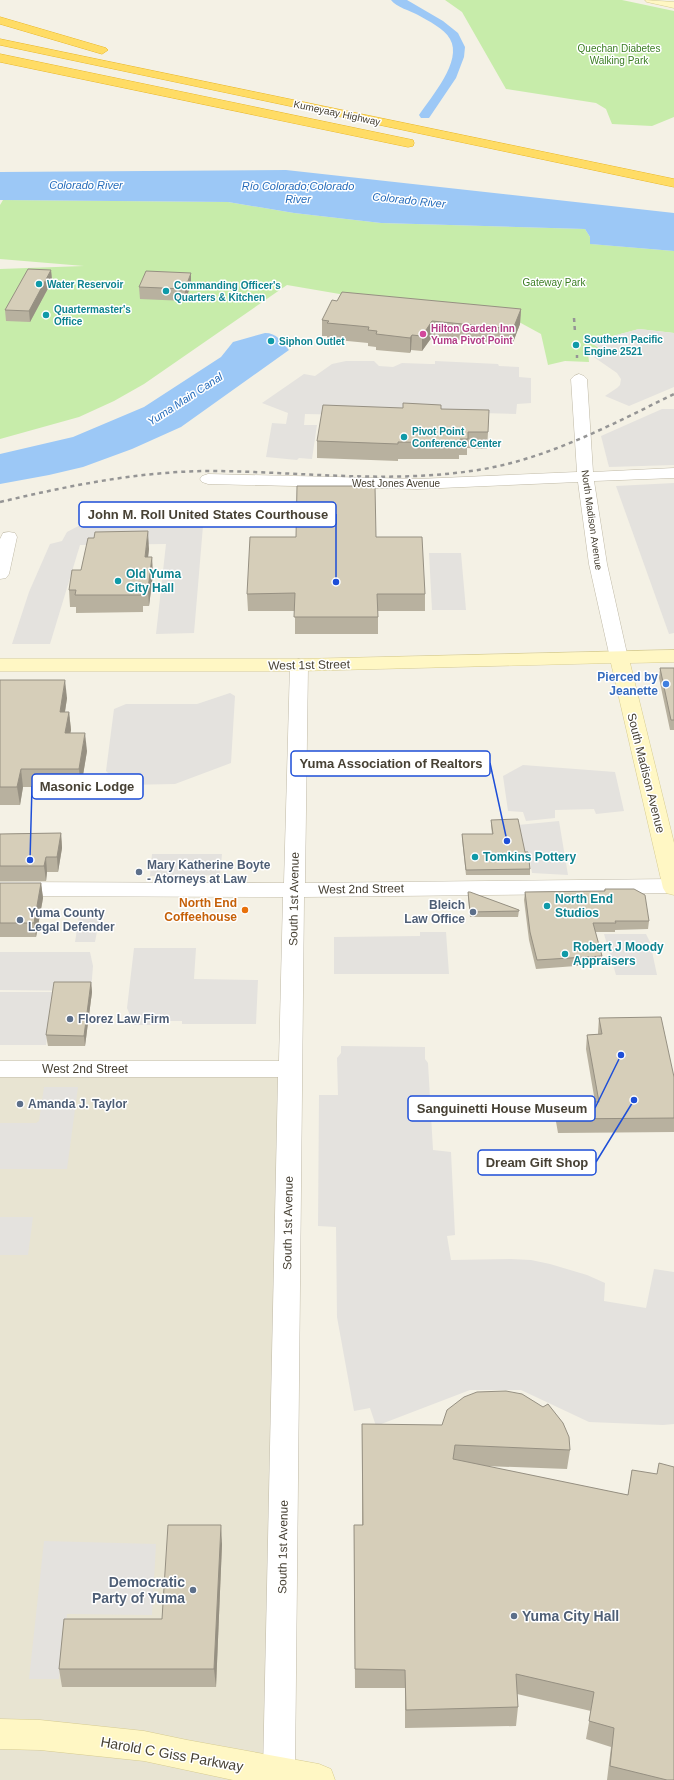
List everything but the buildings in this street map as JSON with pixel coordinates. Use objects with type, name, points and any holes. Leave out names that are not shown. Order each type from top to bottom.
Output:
[{"type":"highway","points":[[0,20],[111,52]]},
{"type":"highway","name":"Kumeyaay Highway","points":[[0,42],[674,183]]},
{"type":"highway","points":[[125,56],[359,117]]},
{"type":"highway","name":"Kumeyaay Highway","points":[[0,58],[336,129],[419,145]]},
{"type":"highway","points":[[8,72],[336,129]]},
{"type":"highway","points":[[548,170],[674,194]]},
{"type":"street","points":[[651,0],[674,5]]},
{"type":"street","name":"North Madison Avenue","points":[[579,379],[585,477],[598,564],[618,658]]},
{"type":"street","name":"West Jones Avenue","points":[[208,479],[418,484],[674,473]]},
{"type":"street","points":[[0,574],[9,537]]},
{"type":"street","name":"West 1st Street","points":[[0,665],[299,665],[674,656]]},
{"type":"street","name":"South Madison Avenue","points":[[618,658],[674,887]]},
{"type":"street","name":"South 1st Avenue","points":[[279,1776],[290,1070],[299,665]]},
{"type":"street","name":"West 2nd Street","points":[[0,889],[294,890],[674,887]]},
{"type":"street","name":"West 2nd Street","points":[[0,1069],[290,1070]]},
{"type":"street","name":"Harold C Giss Parkway","points":[[0,1734],[40,1735],[144,1746],[279,1776],[319,1780]]},
{"type":"shaded area","points":[[639,329],[674,333],[674,387],[629,406],[605,396],[620,385],[621,379],[617,373],[588,353],[599,348],[590,342]]},
{"type":"shaded area","points":[[346,361],[374,361],[379,366],[393,367],[402,363],[435,364],[435,361],[498,364],[499,366],[519,367],[519,377],[531,378],[531,403],[517,404],[516,414],[401,411],[397,416],[305,414],[304,425],[317,425],[312,459],[299,458],[297,460],[266,457],[272,423],[286,424],[288,413],[262,403],[304,374],[315,376],[332,364]]},
{"type":"shaded area","points":[[662,409],[674,409],[674,465],[609,467],[601,436]]},
{"type":"shaded area","points":[[674,483],[674,633],[669,634],[616,486]]},
{"type":"shaded area","points":[[182,504],[182,513],[204,514],[194,633],[156,634],[166,544],[80,545],[50,644],[12,644],[29,592],[50,544],[62,541],[67,532],[103,513],[123,512],[124,505]]},
{"type":"shaded area","points":[[429,553],[461,553],[466,610],[432,610]]},
{"type":"shaded area","points":[[230,693],[235,696],[231,763],[175,784],[124,785],[125,775],[110,775],[106,771],[114,709],[126,704],[197,704]]},
{"type":"shaded area","points":[[523,765],[615,772],[624,811],[596,814],[594,809],[555,810],[555,818],[526,821],[523,812],[508,811],[503,776]]},
{"type":"shaded area","points":[[559,821],[568,875],[532,873],[529,856],[524,856],[518,825]]},
{"type":"shaded area","points":[[152,854],[222,854],[220,875],[150,876]]},
{"type":"shaded area","points":[[80,910],[101,910],[95,942],[75,942]]},
{"type":"shaded area","points":[[420,932],[446,932],[449,974],[334,974],[334,937],[420,936]]},
{"type":"shaded area","points":[[604,934],[646,934],[650,942],[657,975],[616,975]]},
{"type":"shaded area","points":[[134,948],[196,948],[194,979],[258,980],[256,1024],[182,1024],[182,1021],[165,1021],[164,1025],[134,1025],[127,1008]]},
{"type":"shaded area","points":[[0,952],[90,952],[93,966],[91,991],[0,990]]},
{"type":"shaded area","points":[[0,992],[54,992],[46,1045],[0,1045]]},
{"type":"shaded area","points":[[341,1046],[425,1047],[425,1059],[428,1063],[433,1150],[451,1152],[455,1235],[447,1236],[451,1260],[511,1259],[531,1260],[550,1264],[587,1275],[605,1283],[604,1301],[646,1308],[654,1269],[674,1272],[674,1424],[663,1425],[589,1422],[521,1390],[470,1390],[376,1426],[370,1408],[354,1411],[337,1317],[336,1227],[318,1226],[319,1095],[338,1095],[337,1058],[341,1053]]},
{"type":"shaded area","points":[[0,1069],[290,1069],[277,1780],[0,1780]]},
{"type":"shaded area","points":[[44,1087],[78,1087],[67,1169],[0,1169],[0,1123],[36,1123],[39,1121]]},
{"type":"shaded area","points":[[0,1217],[33,1217],[28,1255],[0,1255]]},
{"type":"shaded area","points":[[44,1541],[156,1544],[152,1615],[67,1614],[59,1679],[29,1679]]},
{"type":"green space","name":"Quechan Diabetes Walking Park","points":[[445,0],[622,0],[674,11],[674,117],[652,126],[612,124],[606,109],[596,103],[506,89],[462,12]]},
{"type":"green space","name":"Gateway Park","points":[[3,200],[228,202],[294,213],[381,223],[585,229],[590,237],[591,244],[674,251],[674,333],[639,329],[591,342],[599,348],[588,353],[589,362],[565,361],[548,365],[541,334],[519,322],[480,318],[287,285],[144,384],[114,401],[79,417],[0,439],[0,269],[84,266],[0,259],[0,205]]},
{"type":"water","name":"Río Colorado;Colorado River","points":[[286,170],[674,213],[674,251],[590,244],[590,237],[585,229],[381,223],[294,213],[228,202],[0,200],[0,172]]},
{"type":"water","points":[[265,333],[276,336],[289,350],[181,427],[132,449],[83,467],[0,484],[0,454],[73,437],[144,407],[221,357],[233,342]]},
{"type":"waterway","name":"Yuma Main Canal","points":[[397,0],[446,28],[454,36],[459,47],[458,57],[450,78],[425,115]]},
{"type":"railway","points":[[574,318],[575,332]]},
{"type":"railway","points":[[0,502],[102,481],[180,472],[206,471],[380,477],[449,474],[484,469],[509,464],[557,448],[605,428],[674,394]]},
{"type":"place","name":"Water Reservoir","points":[[39,284]]},
{"type":"place","name":"Commanding Officer's Quarters & Kitchen","points":[[166,291]]},
{"type":"place","name":"Quartermaster's Office","points":[[46,315]]},
{"type":"place","name":"Hilton Garden Inn Yuma Pivot Point","points":[[423,334]]},
{"type":"place","name":"Siphon Outlet","points":[[271,341]]},
{"type":"place","name":"Southern Pacific Engine 2521","points":[[576,345]]},
{"type":"place","name":"Pivot Point Conference Center","points":[[404,437]]},
{"type":"place","name":"Old Yuma City Hall","points":[[118,581]]},
{"type":"place","name":"John M. Roll United States Courthouse","points":[[336,582]]},
{"type":"place","name":"Pierced by Jeanette","points":[[666,684]]},
{"type":"place","name":"Yuma Association of Realtors","points":[[507,841]]},
{"type":"place","name":"Tomkins Pottery","points":[[475,857]]},
{"type":"place","name":"Masonic Lodge","points":[[30,860]]},
{"type":"place","name":"Mary Katherine Boyte - Atorneys at Law","points":[[139,872]]},
{"type":"place","name":"North End Studios","points":[[547,906]]},
{"type":"place","name":"North End Coffeehouse","points":[[245,910]]},
{"type":"place","name":"Bleich Law Office","points":[[473,912]]},
{"type":"place","name":"Yuma County Legal Defender","points":[[20,920]]},
{"type":"place","name":"Robert J Moody Appraisers","points":[[565,954]]},
{"type":"place","name":"Florez Law Firm","points":[[70,1019]]},
{"type":"place","name":"Sanguinetti House Museum","points":[[621,1055]]},
{"type":"place","name":"Dream Gift Shop","points":[[634,1100]]},
{"type":"place","name":"Amanda J. Taylor","points":[[20,1104]]},
{"type":"place","name":"Democratic Party of Yuma","points":[[193,1590]]},
{"type":"place","name":"Yuma City Hall","points":[[514,1616]]},
{"type":"water label","name":"Colorado River","points":[[86,185]]},
{"type":"water label","name":"Colorado River","points":[[409,200]]}]
